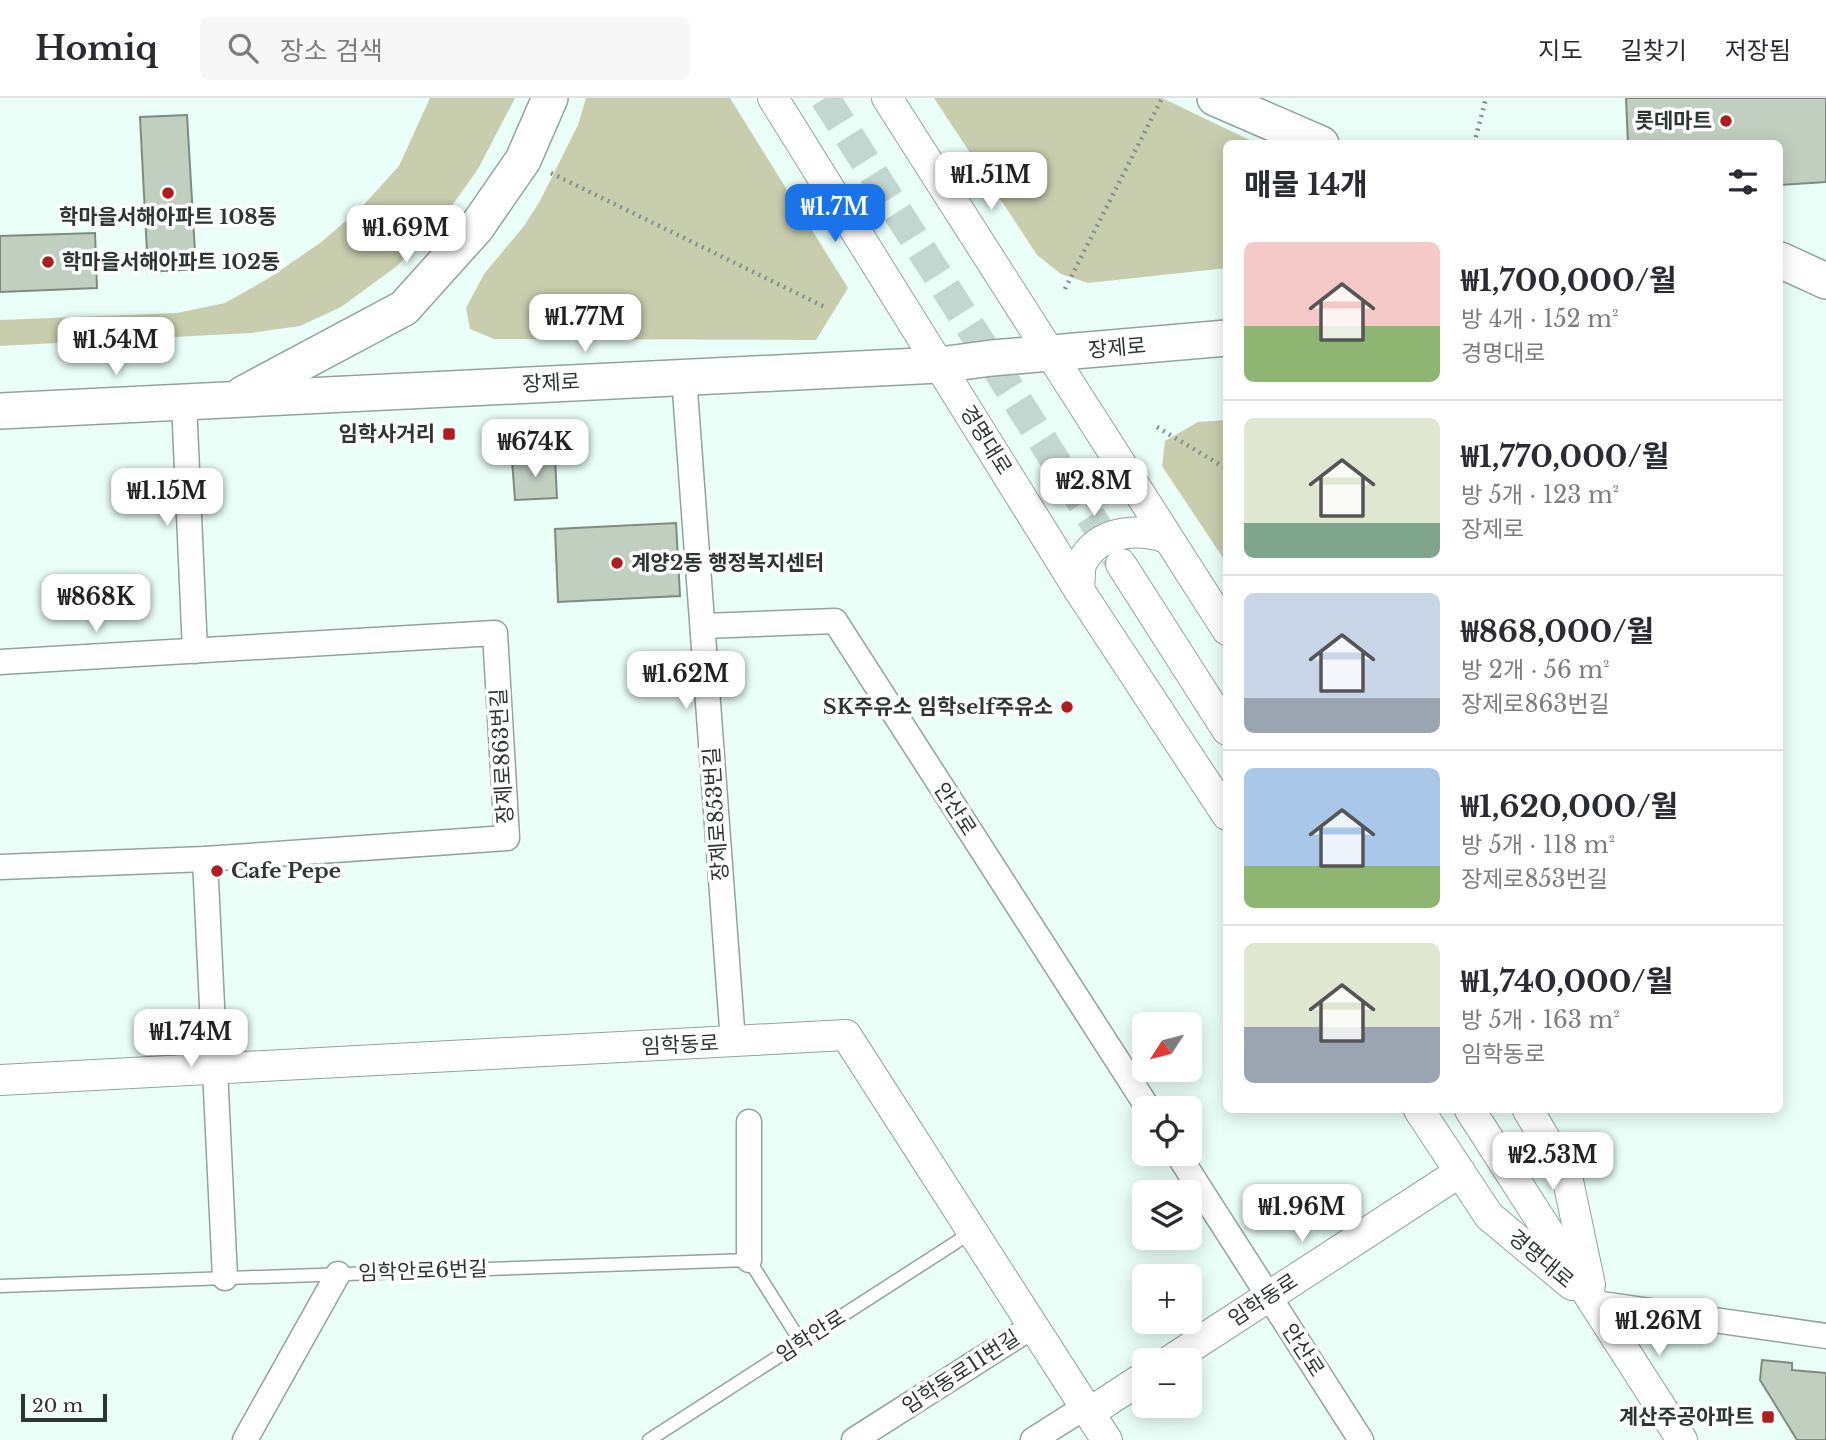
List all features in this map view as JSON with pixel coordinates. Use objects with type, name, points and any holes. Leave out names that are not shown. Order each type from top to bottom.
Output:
[{"type":"main road","points":[[234,399],[404,308],[476,228],[516,171],[550,98]]},
{"type":"main road","points":[[1215,98],[1312,140]]},
{"type":"main road","points":[[1783,261],[1826,281]]},
{"type":"main road","points":[[1783,286],[1826,281]]},
{"type":"main road","name":"장제로","points":[[0,411],[939,365],[1223,338]]},
{"type":"street","name":"경명대로","points":[[773,98],[1079,590],[1223,810]]},
{"type":"street","points":[[887,98],[1223,624]]},
{"type":"street","name":"장제로853번길","points":[[684,377],[733,1042]]},
{"type":"street","points":[[184,402],[195,651]]},
{"type":"street","points":[[1079,590],[1081,563],[1097,546],[1119,533],[1152,533],[1167,538]]},
{"type":"street","points":[[1121,564],[1223,724]]},
{"type":"street","name":"안산로","points":[[703,626],[835,621],[1140,1096]]},
{"type":"street","name":"장제로863번길","points":[[0,662],[495,634],[507,838],[205,859],[0,867]]},
{"type":"street","points":[[205,859],[225,1278]]},
{"type":"street","name":"임학동로","points":[[0,1080],[846,1035],[1107,1440]]},
{"type":"street","name":"경명대로","points":[[1421,1113],[1489,1216],[1594,1303]]},
{"type":"street","name":"경명대로","points":[[1472,1113],[1682,1440]]},
{"type":"street","name":"경명대로","points":[[1530,1113],[1567,1176],[1594,1303]]},
{"type":"street","points":[[749,1122],[749,1260]]},
{"type":"street","name":"안산로","points":[[1185,1166],[1362,1440]]},
{"type":"street","name":"임학동로","points":[[1189,1348],[1460,1172]]},
{"type":"street","points":[[245,1440],[338,1274]]},
{"type":"street","points":[[1594,1303],[1826,1336]]},
{"type":"street","name":"임학동로11번길","points":[[854,1440],[1033,1326]]},
{"type":"street","points":[[1033,1440],[1132,1384]]},
{"type":"lane","name":"임학안로","points":[[649,1440],[972,1231]]},
{"type":"lane","name":"임학안로6번길","points":[[0,1286],[749,1260]]},
{"type":"lane","points":[[749,1260],[801,1342]]},
{"type":"path","points":[[1065,289],[1162,98]]},
{"type":"path","points":[[1475,140],[1486,98]]},
{"type":"path","points":[[544,170],[827,308]]},
{"type":"path","points":[[1157,428],[1223,467]]},
{"type":"green space","points":[[430,98],[515,98],[478,169],[441,221],[397,266],[341,307],[300,326],[251,333],[0,346],[0,320],[177,313],[225,303],[269,278],[320,243],[359,210],[399,166]]},
{"type":"green space","points":[[586,98],[730,98],[848,288],[816,340],[494,339],[470,329],[466,308],[484,274],[524,226],[540,201],[578,125]]},
{"type":"green space","points":[[934,98],[1162,98],[1250,140],[1223,140],[1223,268],[1088,283],[1061,274],[1037,255]]},
{"type":"green space","points":[[1223,420],[1223,558],[1162,466],[1165,441],[1198,422]]},
{"type":"building","name":"롯데마트","points":[[1626,98],[1826,98],[1826,182],[1783,185],[1783,140],[1628,140]]},
{"type":"building","name":"학마을서해아파트 108동","points":[[187,115],[196,269],[148,272],[140,117]]},
{"type":"building","name":"학마을서해아파트 102동","points":[[95,233],[97,288],[0,292],[0,236]]},
{"type":"building","points":[[555,458],[557,498],[515,500],[512,460]]},
{"type":"building","name":"계양2동 행정복지센터","points":[[676,523],[680,596],[558,602],[555,529]]},
{"type":"building","points":[[1762,1360],[1792,1363],[1792,1370],[1826,1373],[1826,1440],[1797,1440],[1760,1380]]},
{"type":"tunnel","points":[[825,98],[1119,561]]},
{"type":"place","name":"롯데마트","points":[[1726,121]]},
{"type":"place","name":"학마을서해아파트 108동","points":[[168,193]]},
{"type":"place","name":"학마을서해아파트 102동","points":[[48,262]]},
{"type":"place","name":"임학사거리","points":[[449,434]]},
{"type":"place","name":"계양2동 행정복지센터","points":[[617,563]]},
{"type":"place","name":"SK주유소 임학self주유소","points":[[1067,707]]},
{"type":"place","name":"Cafe Pepe","points":[[217,871]]},
{"type":"place","name":"계산주공아파트","points":[[1768,1417]]}]
